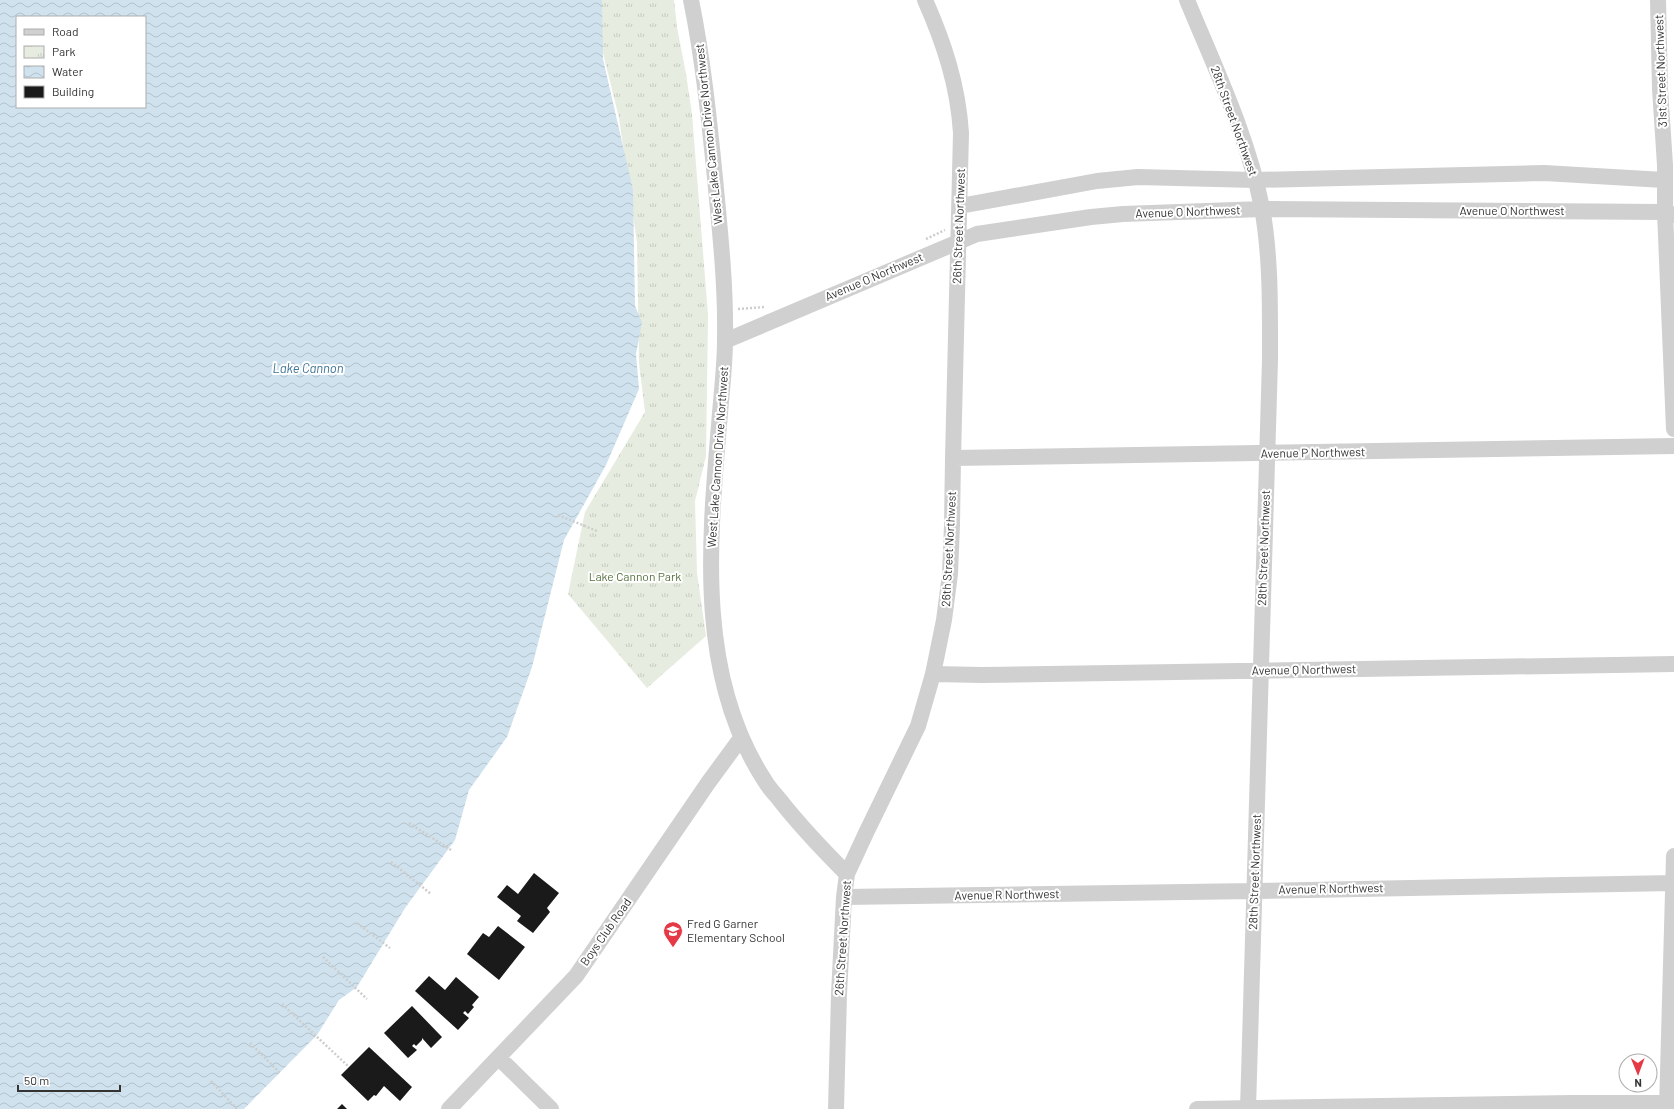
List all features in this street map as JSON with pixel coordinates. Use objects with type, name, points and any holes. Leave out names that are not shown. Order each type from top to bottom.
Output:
[{"type":"street","name":"West Lake Cannon Drive Northwest","points":[[691,0],[706,91],[722,255],[725,341],[713,519],[712,602],[714,634],[719,666],[741,738],[765,782],[799,825],[847,874]]},
{"type":"street","name":"26th Street Northwest","points":[[836,1109],[839,994],[844,897],[847,874],[913,737],[933,674],[944,620],[950,574],[961,133],[958,100],[954,79],[944,48],[925,0]]},
{"type":"street","name":"28th Street Northwest","points":[[1187,0],[1244,141],[1262,209],[1268,264],[1270,307],[1267,454],[1248,1109]]},
{"type":"street","name":"31st Street Northwest","points":[[1658,0],[1664,180],[1670,213],[1674,429]]},
{"type":"street","points":[[960,206],[1097,181],[1138,177],[1255,180],[1544,173],[1664,180]]},
{"type":"street","name":"Avenue O Northwest","points":[[725,341],[977,234],[1091,217],[1123,214],[1262,209],[1670,213]]},
{"type":"street","name":"Avenue P Northwest","points":[[952,458],[1267,454],[1674,446]]},
{"type":"street","name":"Avenue Q Northwest","points":[[933,674],[982,675],[1674,664]]},
{"type":"street","name":"Boys Club Road","points":[[449,1109],[576,976],[708,783],[741,738]]},
{"type":"street","points":[[1198,1109],[1556,1103],[1669,1105],[1674,856]]},
{"type":"street","name":"Avenue R Northwest","points":[[844,897],[1254,891],[1673,882]]},
{"type":"street","points":[[499,1058],[550,1109]]},
{"type":"path","points":[[558,515],[596,531]]},
{"type":"path","points":[[409,823],[451,850]]},
{"type":"path","points":[[391,862],[431,894]]},
{"type":"path","points":[[357,922],[390,948]]},
{"type":"path","points":[[323,957],[366,999]]},
{"type":"path","points":[[282,1004],[349,1067]]},
{"type":"path","points":[[250,1043],[280,1073]]},
{"type":"path","points":[[211,1081],[237,1109]]},
{"type":"green space","name":"Lake Cannon Park","points":[[590,0],[674,0],[677,27],[692,114],[708,315],[706,456],[695,501],[697,573],[706,636],[647,688],[568,594],[585,512],[645,412],[639,363],[637,243],[619,118]]},
{"type":"water","name":"Lake Cannon","points":[[0,0],[602,0],[603,59],[633,190],[635,306],[642,322],[636,354],[639,389],[606,465],[564,540],[532,667],[507,737],[469,790],[455,840],[405,908],[357,987],[339,1000],[317,1035],[244,1109],[0,1109]]},
{"type":"building","points":[[534,873],[559,893],[547,908],[550,912],[533,933],[517,921],[521,916],[497,897],[507,885],[518,894]]},
{"type":"building","points":[[498,926],[525,947],[499,980],[467,954],[483,933],[489,937]]},
{"type":"building","points":[[429,976],[445,990],[456,977],[479,997],[472,1005],[474,1007],[468,1014],[465,1011],[463,1013],[469,1018],[458,1030],[415,991]]},
{"type":"building","points":[[412,1006],[442,1037],[431,1048],[422,1038],[416,1046],[414,1044],[412,1046],[417,1050],[408,1058],[384,1033]]},
{"type":"building","points":[[369,1047],[412,1087],[400,1101],[384,1086],[376,1096],[374,1095],[368,1101],[341,1075]]},
{"type":"building","points":[[342,1104],[347,1109],[337,1109]]},
{"type":"place","name":"Fred G Garner Elementary School","points":[[673,948]]}]
